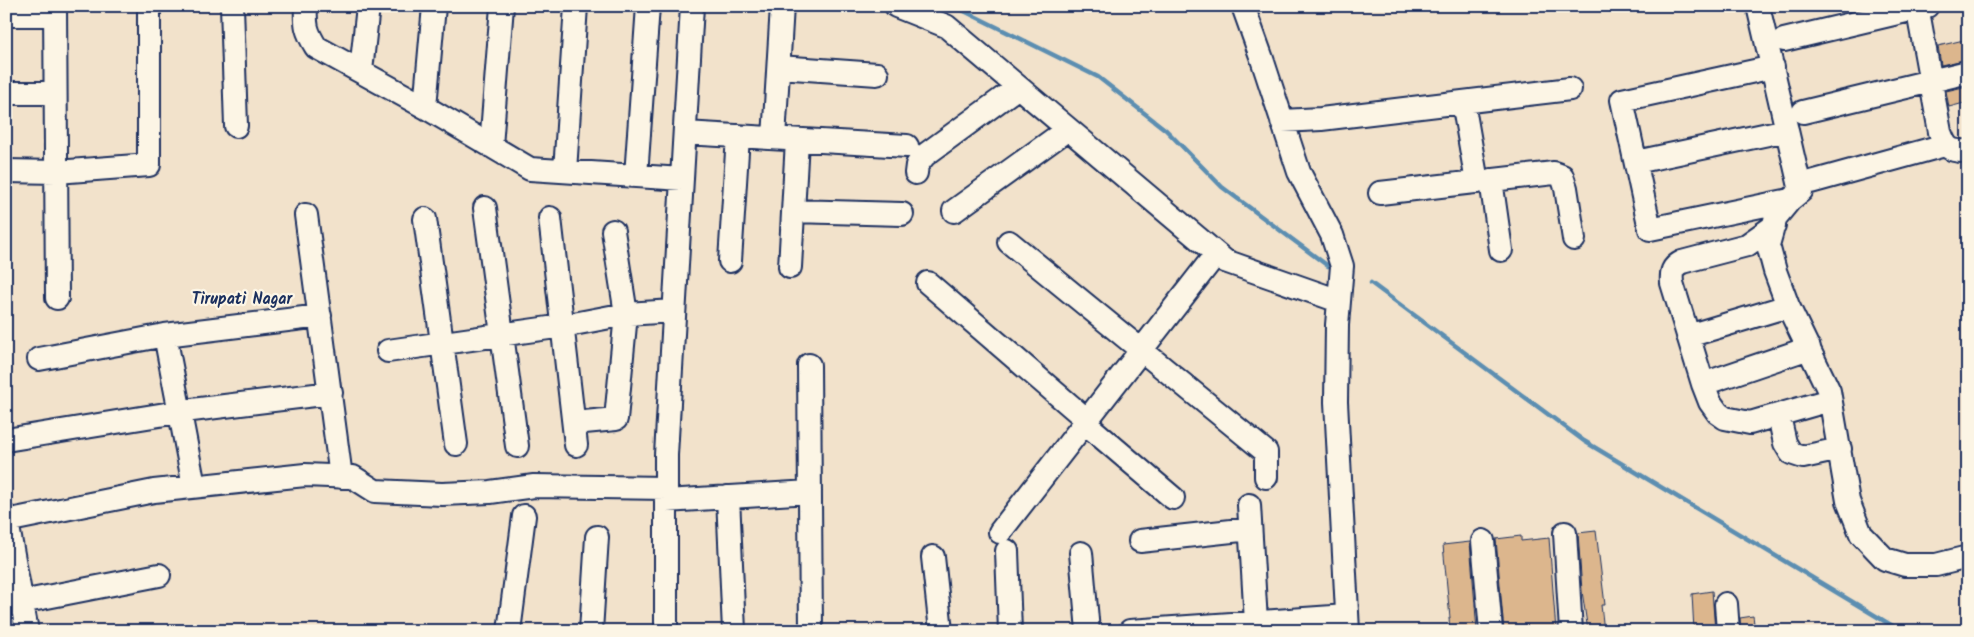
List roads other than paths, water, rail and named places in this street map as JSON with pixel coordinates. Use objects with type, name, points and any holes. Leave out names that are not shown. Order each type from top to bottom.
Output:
[{"type":"street","points":[[6,171],[56,172],[149,166],[149,6]]},
{"type":"street","points":[[232,6],[236,126]]},
{"type":"street","points":[[306,6],[305,24],[316,47],[425,107],[530,169],[682,179]]},
{"type":"street","points":[[361,71],[368,6]]},
{"type":"street","points":[[425,107],[434,6]]},
{"type":"street","points":[[491,146],[502,6]]},
{"type":"street","points":[[565,171],[576,6]]},
{"type":"street","points":[[636,176],[648,6]]},
{"type":"street","points":[[666,631],[666,455],[692,6]]},
{"type":"street","points":[[774,138],[782,6]]},
{"type":"street","points":[[896,6],[946,26],[1224,261],[1339,301]]},
{"type":"street","points":[[1130,631],[1256,622],[1347,623],[1336,402],[1337,325],[1342,266],[1332,235],[1299,172],[1243,6]]},
{"type":"street","points":[[1758,6],[1801,191],[1790,200],[1776,217],[1768,245],[1775,272],[1788,306],[1829,391],[1848,501],[1861,534],[1885,559],[1905,564],[1936,565],[1968,557]]},
{"type":"street","points":[[1784,40],[1920,7],[1940,132],[1945,145],[1955,152],[1968,151]]},
{"type":"street","points":[[6,15],[55,10],[57,298]]},
{"type":"street","points":[[779,67],[877,74]]},
{"type":"street","points":[[1773,68],[1622,100],[1650,228],[1790,200]]},
{"type":"street","points":[[1802,112],[1968,72]]},
{"type":"street","points":[[916,173],[917,165],[925,155],[1018,86]]},
{"type":"street","points":[[1282,121],[1321,119],[1570,89]]},
{"type":"street","points":[[6,93],[55,94]]},
{"type":"street","points":[[1462,102],[1501,250]]},
{"type":"street","points":[[954,211],[1068,129]]},
{"type":"street","points":[[1636,162],[1787,130]]},
{"type":"street","points":[[684,133],[907,146]]},
{"type":"street","points":[[730,261],[738,136]]},
{"type":"street","points":[[790,267],[797,140]]},
{"type":"street","points":[[1811,182],[1945,145]]},
{"type":"street","points":[[1380,194],[1554,173],[1562,176],[1566,188],[1574,239]]},
{"type":"street","points":[[485,208],[516,446]]},
{"type":"street","points":[[793,211],[902,214]]},
{"type":"street","points":[[306,215],[341,477]]},
{"type":"street","points":[[550,218],[576,445]]},
{"type":"street","points":[[425,219],[456,444]]},
{"type":"street","points":[[1774,226],[1746,244],[1682,262],[1675,266],[1671,273],[1672,283],[1703,384],[1710,402],[1718,413],[1725,418],[1750,424],[1830,400]]},
{"type":"street","points":[[574,423],[616,419],[626,314],[613,232]]},
{"type":"street","points":[[1009,242],[1266,452],[1266,477]]},
{"type":"street","points":[[1010,631],[1003,542],[1086,422],[1216,254]]},
{"type":"street","points":[[928,283],[1173,498]]},
{"type":"street","points":[[1688,336],[1788,306]]},
{"type":"street","points":[[388,351],[563,326],[626,314],[674,311]]},
{"type":"street","points":[[39,359],[165,336],[320,316]]},
{"type":"street","points":[[165,336],[194,486]]},
{"type":"street","points":[[1703,384],[1808,348]]},
{"type":"street","points":[[808,365],[811,631]]},
{"type":"street","points":[[6,440],[179,411],[331,393]]},
{"type":"street","points":[[1779,416],[1786,443],[1791,453],[1803,457],[1840,449]]},
{"type":"street","points":[[27,631],[14,603],[7,519],[154,491],[305,475],[353,477],[375,491],[423,493],[490,492],[534,486],[728,497],[810,492]]},
{"type":"street","points":[[728,497],[734,631]]},
{"type":"street","points":[[1249,505],[1256,622]]},
{"type":"street","points":[[509,631],[524,516]]},
{"type":"street","points":[[1140,541],[1250,529]]},
{"type":"street","points":[[1566,533],[1571,631]]},
{"type":"street","points":[[590,631],[597,537]]},
{"type":"street","points":[[1483,541],[1491,631]]},
{"type":"street","points":[[1080,553],[1088,631]]},
{"type":"street","points":[[933,557],[941,631]]},
{"type":"street","points":[[14,603],[159,575]]},
{"type":"street","points":[[1726,604],[1728,631]]},
{"type":"waterway","points":[[954,6],[1098,77],[1166,130],[1222,187],[1328,266]]},
{"type":"waterway","points":[[1371,283],[1584,441],[1901,631]]},
{"type":"district","name":"Tirupati Nagar","points":[[242,298]]}]
